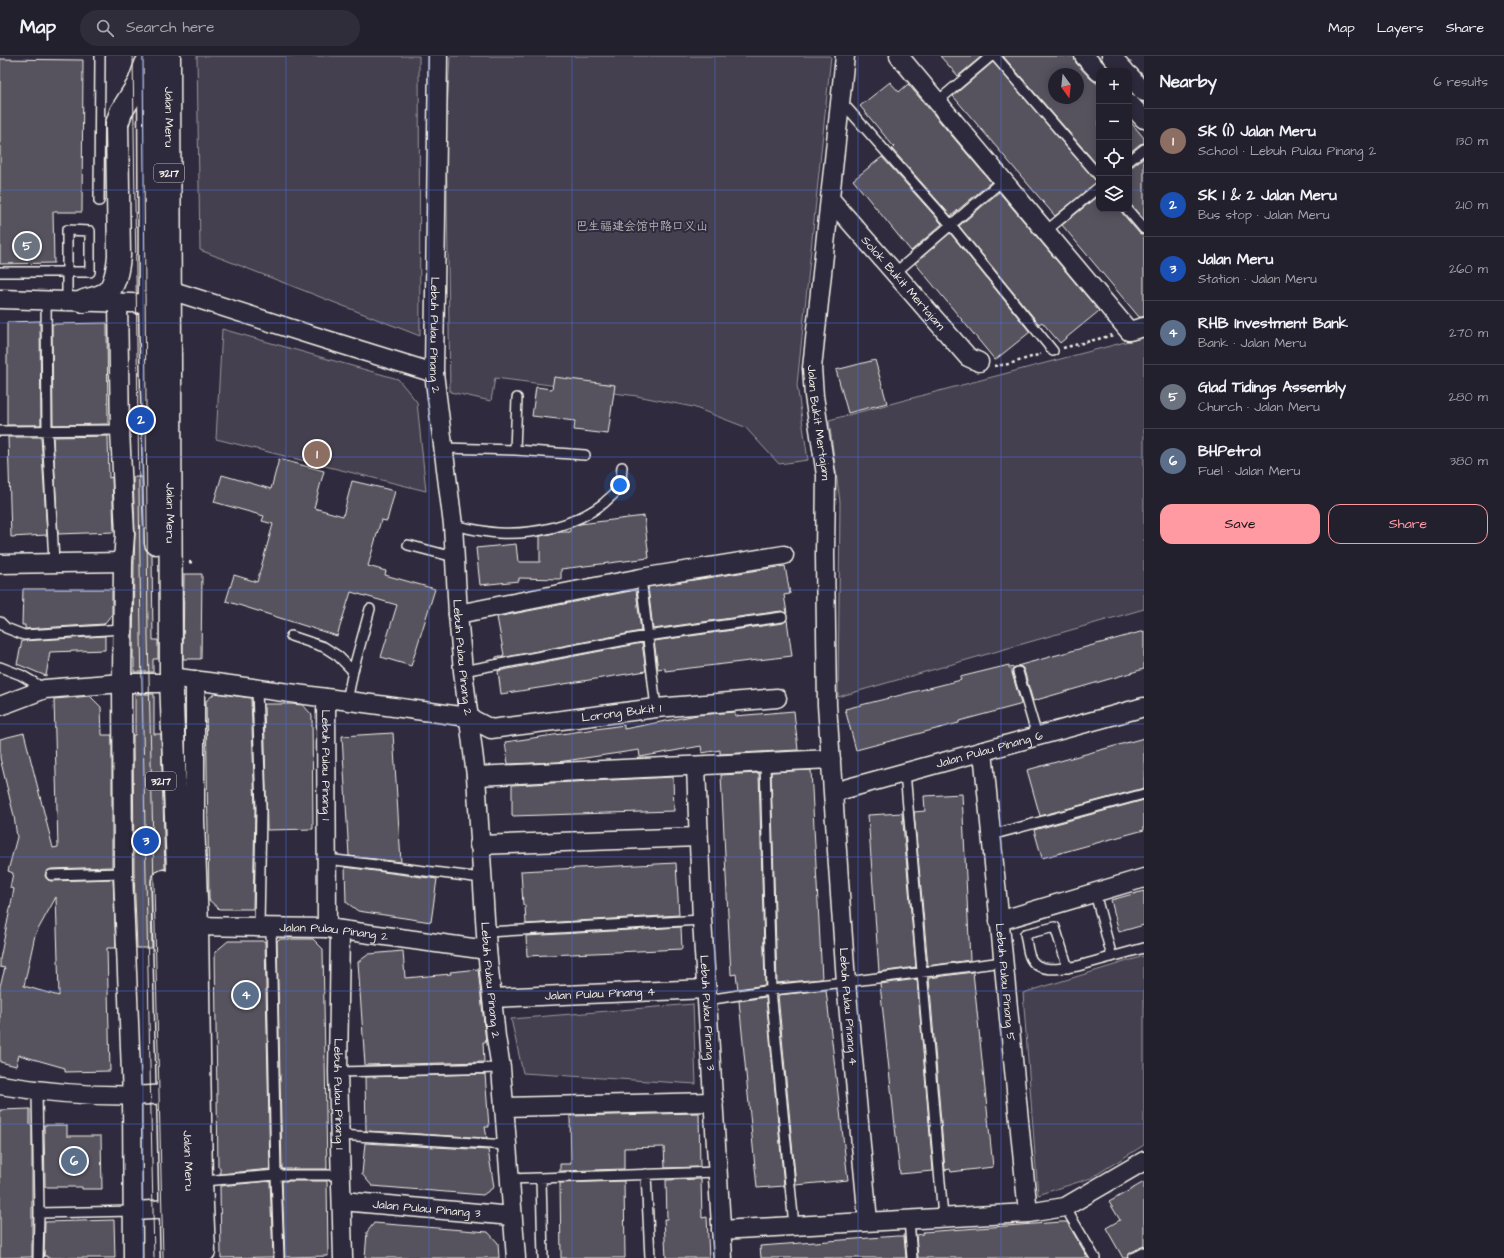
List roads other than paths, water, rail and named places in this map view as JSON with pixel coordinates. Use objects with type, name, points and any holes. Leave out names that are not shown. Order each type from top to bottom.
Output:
[{"type":"highway","points":[[76,300],[106,294],[114,281],[118,270],[119,219],[108,154],[121,112],[139,83],[153,56]]},
{"type":"highway","name":"Jalan Meru","points":[[153,56],[150,258],[160,296]]},
{"type":"highway","name":"Jalan Meru","points":[[153,56],[160,296],[168,1094],[172,1258]]},
{"type":"highway","points":[[119,219],[134,226],[145,240],[150,258]]},
{"type":"highway","name":"Jalan Meru","points":[[165,680],[190,926],[192,1258]]},
{"type":"street","name":"Lebuh Pulau Pinang 2","points":[[438,56],[434,373],[453,525],[458,614],[468,717],[476,776],[479,845],[492,998],[501,1068],[508,1146],[516,1258]]},
{"type":"street","name":"Jalan Bukit Mertajam","points":[[834,792],[827,705],[825,556],[826,475],[814,396],[812,368],[831,200],[845,56]]},
{"type":"street","points":[[899,56],[1129,331],[1144,327]]},
{"type":"street","points":[[1084,56],[1096,69]]},
{"type":"street","points":[[1111,56],[1135,79]]},
{"type":"street","points":[[1130,104],[1144,119]]},
{"type":"street","name":"Solok Bukit Mertajam","points":[[831,200],[968,357],[979,362]]},
{"type":"street","points":[[0,299],[118,302],[160,296],[311,336],[434,373]]},
{"type":"street","points":[[118,302],[120,430],[125,534],[123,562],[122,683],[123,873],[132,1097],[133,1258]]},
{"type":"street","points":[[458,614],[641,578],[784,555]]},
{"type":"street","points":[[0,564],[123,562]]},
{"type":"street","name":"Lorong Bukit 1","points":[[0,706],[45,689],[165,680],[195,680],[468,717],[491,728],[656,708],[777,698]]},
{"type":"street","points":[[195,680],[195,820],[190,926],[206,1252],[200,1258]]},
{"type":"street","name":"Lebuh Pulau Pinang 1","points":[[326,698],[327,859],[334,929],[343,1258]]},
{"type":"street","name":"Jalan Pulau Pinang 6","points":[[834,792],[1144,706]]},
{"type":"street","name":"Lebuh Pulau Pinang 5","points":[[983,751],[1028,1212]]},
{"type":"street","points":[[476,776],[831,759]]},
{"type":"street","name":"Lebuh Pulau Pinang 3","points":[[696,766],[702,920],[723,1258]]},
{"type":"street","name":"Lebuh Pulau Pinang 4","points":[[834,792],[846,982],[868,1221]]},
{"type":"street","points":[[479,845],[698,837]]},
{"type":"street","points":[[1000,921],[1144,878]]},
{"type":"street","name":"Jalan Pulau Pinang 2","points":[[190,926],[334,929],[487,941]]},
{"type":"street","name":"Jalan Pulau Pinang 4","points":[[492,998],[707,994]]},
{"type":"street","points":[[0,1086],[37,1091],[132,1097],[168,1094]]},
{"type":"street","points":[[504,1107],[714,1102]]},
{"type":"street","points":[[722,1230],[1028,1212],[1065,1207],[1144,1161]]},
{"type":"street","name":"Jalan Pulau Pinang 3","points":[[342,1201],[512,1216]]},
{"type":"street","points":[[133,1211],[171,1209]]},
{"type":"lane","points":[[98,201],[108,154],[100,56]]},
{"type":"lane","points":[[938,101],[991,56]]},
{"type":"lane","points":[[995,56],[1096,173]]},
{"type":"lane","points":[[840,100],[951,225],[1053,351]]},
{"type":"lane","points":[[1132,159],[1144,149]]},
{"type":"lane","points":[[895,274],[1003,180]]},
{"type":"lane","points":[[1046,231],[1096,189]]},
{"type":"lane","points":[[1130,212],[1144,229]]},
{"type":"lane","points":[[0,272],[66,272],[90,272],[90,231],[67,230],[66,272],[76,300]]},
{"type":"lane","points":[[46,300],[47,431],[54,562]]},
{"type":"lane","points":[[515,450],[517,398]]},
{"type":"lane","points":[[0,431],[120,430]]},
{"type":"lane","points":[[443,448],[515,450],[585,455]]},
{"type":"lane","points":[[453,525],[497,533],[520,533],[540,531],[573,521],[591,513],[614,494],[620,486],[622,467]]},
{"type":"lane","points":[[408,546],[454,557]]},
{"type":"lane","points":[[641,578],[656,708]]},
{"type":"lane","points":[[348,701],[353,671],[370,609]]},
{"type":"lane","points":[[463,671],[647,636],[782,617]]},
{"type":"lane","points":[[0,622],[6,628],[24,635],[123,629]]},
{"type":"lane","points":[[291,636],[324,647],[338,656],[353,671]]},
{"type":"lane","points":[[0,667],[21,674],[45,689]]},
{"type":"lane","points":[[1018,672],[1038,736]]},
{"type":"lane","points":[[257,689],[265,927],[279,1258]]},
{"type":"lane","points":[[765,763],[771,990],[794,1226]]},
{"type":"lane","points":[[905,772],[943,1217]]},
{"type":"lane","points":[[991,835],[1144,794]]},
{"type":"lane","points":[[327,859],[482,878]]},
{"type":"lane","points":[[50,875],[123,873]]},
{"type":"lane","points":[[1095,893],[1112,957]]},
{"type":"lane","points":[[487,941],[702,920]]},
{"type":"lane","points":[[1068,968],[1055,927],[1025,934],[1030,958],[1035,964],[1045,968],[1068,968],[1144,948]]},
{"type":"lane","points":[[707,994],[771,990],[846,982],[1003,962]]},
{"type":"lane","points":[[338,1072],[501,1068]]},
{"type":"lane","points":[[37,1091],[39,1213],[38,1258]]},
{"type":"lane","points":[[340,1136],[508,1146]]},
{"type":"lane","points":[[510,1179],[718,1172]]},
{"type":"lane","points":[[646,1174],[650,1258]]},
{"type":"lane","points":[[203,1181],[276,1175],[340,1175]]},
{"type":"lane","points":[[541,1178],[543,1258]]},
{"type":"lane","points":[[1065,1207],[1095,1258]]},
{"type":"lane","points":[[39,1213],[133,1211]]},
{"type":"lane","points":[[909,1219],[912,1258]]},
{"type":"lane","points":[[1133,1258],[1144,1252]]},
{"type":"tram line","points":[[133,56],[141,636],[154,1258]]},
{"type":"tram line","points":[[143,56],[148,637],[163,1258]]},
{"type":"place","name":"Glad Tidings Assembly","points":[[27,246]]},
{"type":"place","name":"SK 1 & 2 Jalan Meru","points":[[141,420]]},
{"type":"place","name":"SK (1) Jalan Meru","points":[[317,454]]},
{"type":"place","name":"Jalan Meru","points":[[146,841]]},
{"type":"place","name":"RHB Investment Bank","points":[[246,995]]},
{"type":"place","name":"BHPetrol","points":[[74,1161]]},
{"type":"park label","name":"巴生福建会馆中路口义山","points":[[642,226]]}]
